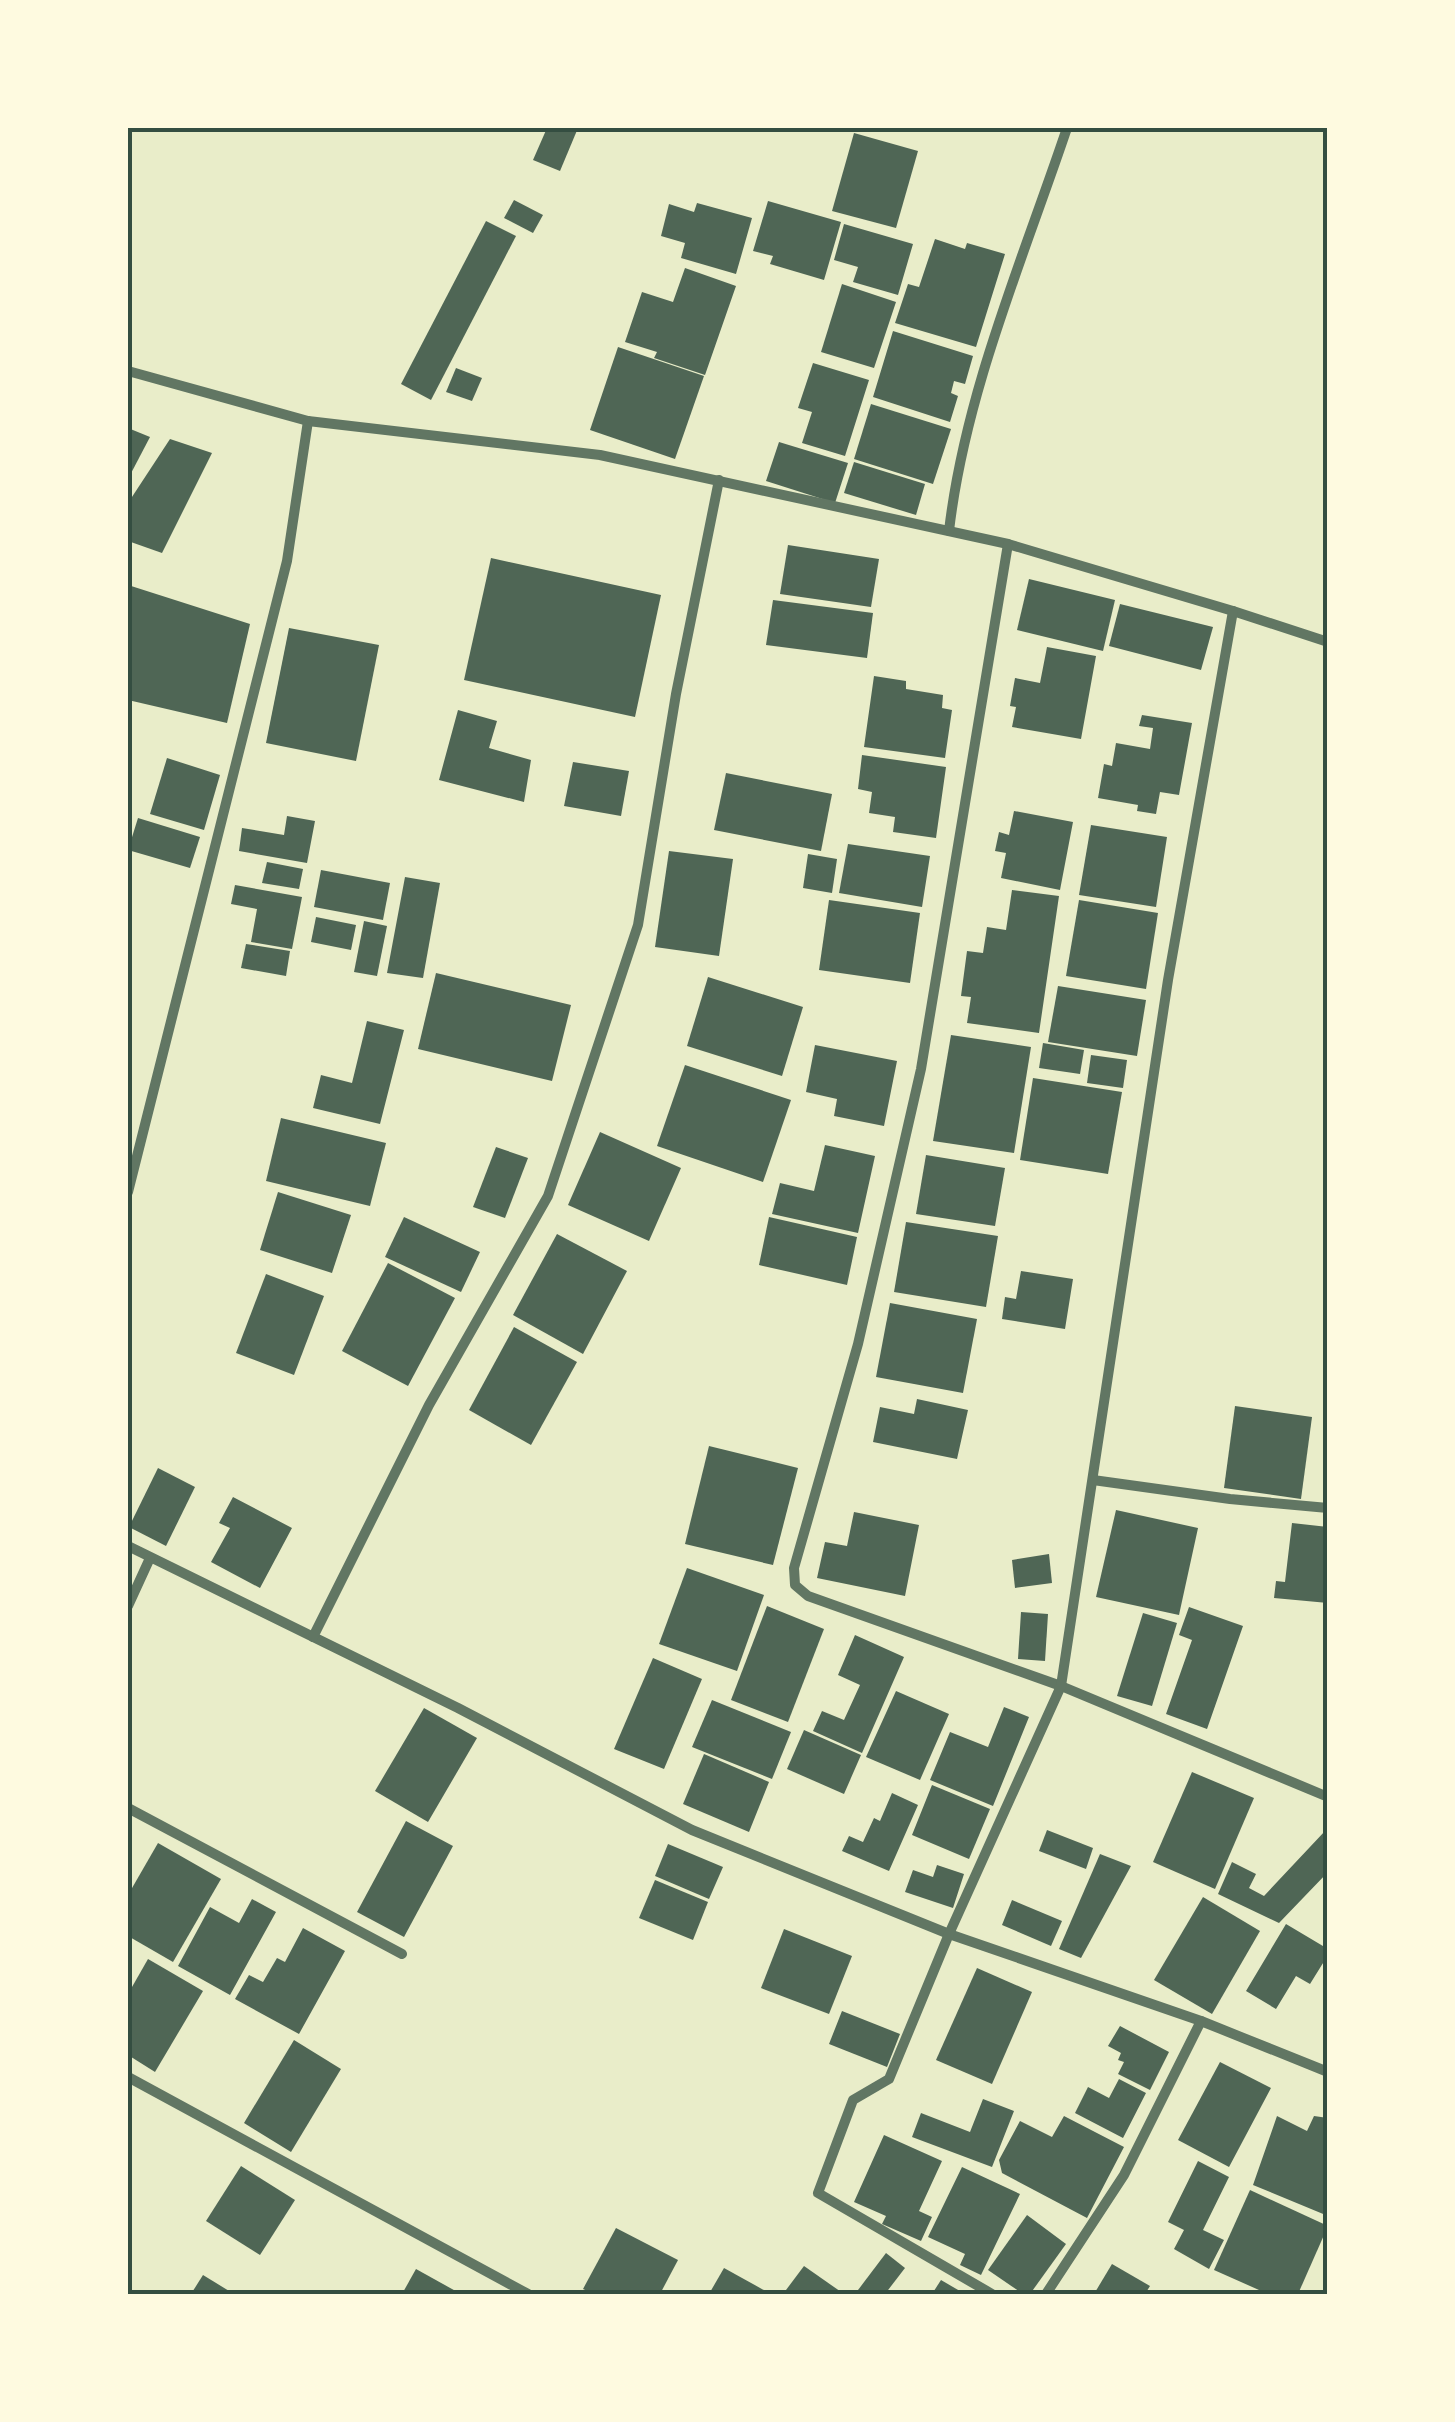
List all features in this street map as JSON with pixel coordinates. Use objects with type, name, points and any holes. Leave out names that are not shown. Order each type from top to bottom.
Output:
[{"type":"street","points":[[949,531],[956,475],[987,364],[1067,128]]},
{"type":"street","points":[[128,371],[308,421],[600,455],[1008,544],[1328,642]]},
{"type":"street","points":[[128,1192],[287,562],[308,421]]},
{"type":"street","points":[[313,1637],[429,1405],[548,1196],[638,925],[676,694],[719,480]]},
{"type":"street","points":[[1008,544],[921,1069],[858,1344],[794,1568],[795,1585],[808,1596],[1061,1686],[1328,1797]]},
{"type":"street","points":[[992,2294],[818,2193],[853,2100],[889,2079],[949,1934],[1061,1686],[1168,980],[1233,611]]},
{"type":"street","points":[[1094,1480],[1328,1508]]},
{"type":"street","points":[[128,1546],[458,1708],[692,1830],[949,1934],[1200,2021],[1328,2072]]},
{"type":"street","points":[[128,1606],[150,1558]]},
{"type":"street","points":[[128,1808],[402,1954]]},
{"type":"street","points":[[1046,2294],[1124,2175],[1200,2021]]},
{"type":"street","points":[[128,2077],[528,2294]]},
{"type":"building","points":[[547,128],[578,128],[560,171],[533,160]]},
{"type":"building","points":[[854,133],[918,151],[896,228],[832,211]]},
{"type":"building","points":[[514,200],[543,215],[533,233],[504,218]]},
{"type":"building","points":[[768,201],[841,222],[824,280],[770,264],[773,256],[753,251]]},
{"type":"building","points":[[697,203],[752,218],[736,274],[681,258],[685,243],[661,236],[669,204],[694,212]]},
{"type":"building","points":[[486,221],[516,236],[431,400],[401,384]]},
{"type":"building","points":[[844,224],[913,244],[898,295],[853,282],[858,267],[834,260]]},
{"type":"building","points":[[935,239],[965,249],[967,243],[1005,254],[976,347],[895,323],[908,284],[919,287]]},
{"type":"building","points":[[685,268],[736,286],[705,375],[654,358],[657,352],[625,342],[642,292],[673,302]]},
{"type":"building","points":[[842,284],[896,302],[874,368],[821,352]]},
{"type":"building","points":[[893,331],[973,356],[965,384],[954,381],[951,393],[958,396],[950,422],[873,397]]},
{"type":"building","points":[[618,347],[704,376],[675,459],[590,430]]},
{"type":"building","points":[[813,363],[869,380],[845,456],[802,443],[812,412],[798,408]]},
{"type":"building","points":[[456,368],[482,378],[472,401],[446,392]]},
{"type":"building","points":[[871,404],[951,429],[933,484],[854,459]]},
{"type":"building","points":[[128,428],[150,437],[128,479]]},
{"type":"building","points":[[170,439],[212,453],[162,553],[128,541],[128,503]]},
{"type":"building","points":[[779,442],[848,463],[835,503],[766,481]]},
{"type":"building","points":[[854,462],[925,484],[916,515],[844,493]]},
{"type":"building","points":[[788,545],[879,559],[871,607],[780,594]]},
{"type":"building","points":[[491,558],[661,595],[635,717],[464,680]]},
{"type":"building","points":[[1029,579],[1115,600],[1103,651],[1017,630]]},
{"type":"building","points":[[128,585],[250,624],[227,723],[128,700]]},
{"type":"building","points":[[773,600],[873,613],[867,658],[766,645]]},
{"type":"building","points":[[1120,604],[1213,627],[1201,670],[1109,646]]},
{"type":"building","points":[[289,628],[379,645],[356,761],[266,743]]},
{"type":"building","points":[[1047,647],[1096,656],[1081,739],[1012,727],[1016,707],[1010,706],[1015,678],[1040,683]]},
{"type":"building","points":[[874,676],[906,681],[906,689],[943,695],[942,708],[952,710],[945,758],[864,747]]},
{"type":"building","points":[[458,710],[497,721],[489,748],[531,760],[524,802],[439,780]]},
{"type":"building","points":[[1142,715],[1192,723],[1179,795],[1160,792],[1156,814],[1137,811],[1138,805],[1098,798],[1104,764],[1112,766],[1116,743],[1150,749],[1153,728],[1139,726]]},
{"type":"building","points":[[862,755],[946,767],[936,838],[893,832],[895,817],[869,813],[872,792],[858,789]]},
{"type":"building","points":[[167,758],[220,775],[204,830],[150,814]]},
{"type":"building","points":[[573,762],[629,771],[621,816],[564,806]]},
{"type":"building","points":[[726,773],[832,794],[821,851],[714,830]]},
{"type":"building","points":[[1014,811],[1073,822],[1060,890],[1001,878],[1006,853],[995,851],[999,832],[1009,835]]},
{"type":"building","points":[[287,816],[315,821],[307,863],[239,851],[242,828],[284,835]]},
{"type":"building","points":[[138,818],[200,837],[190,868],[128,850]]},
{"type":"building","points":[[1091,825],[1167,837],[1156,907],[1079,895]]},
{"type":"building","points":[[848,844],[930,856],[922,907],[839,893]]},
{"type":"building","points":[[669,851],[733,859],[719,956],[655,947]]},
{"type":"building","points":[[808,854],[837,859],[832,893],[803,888]]},
{"type":"building","points":[[267,862],[303,869],[299,889],[262,883]]},
{"type":"building","points":[[321,870],[390,883],[383,920],[314,907]]},
{"type":"building","points":[[405,877],[440,883],[423,978],[387,973]]},
{"type":"building","points":[[235,885],[302,897],[292,949],[251,942],[257,909],[231,904]]},
{"type":"building","points":[[1012,890],[1059,896],[1039,1033],[967,1023],[971,997],[961,996],[967,951],[983,953],[987,927],[1006,930]]},
{"type":"building","points":[[829,900],[920,913],[910,983],[819,970]]},
{"type":"building","points":[[1079,900],[1158,913],[1146,989],[1066,976]]},
{"type":"building","points":[[316,917],[356,925],[351,950],[311,942]]},
{"type":"building","points":[[364,921],[387,926],[377,976],[354,972]]},
{"type":"building","points":[[246,944],[290,951],[286,976],[241,968]]},
{"type":"building","points":[[436,973],[571,1005],[552,1081],[418,1049]]},
{"type":"building","points":[[708,977],[803,1007],[782,1076],[687,1046]]},
{"type":"building","points":[[1058,986],[1146,1000],[1137,1056],[1048,1042]]},
{"type":"building","points":[[367,1021],[404,1030],[380,1124],[313,1108],[321,1075],[352,1083]]},
{"type":"building","points":[[951,1035],[1031,1047],[1014,1153],[933,1141]]},
{"type":"building","points":[[1043,1043],[1084,1050],[1080,1074],[1039,1068]]},
{"type":"building","points":[[815,1045],[897,1061],[884,1126],[834,1116],[837,1099],[806,1092]]},
{"type":"building","points":[[1091,1055],[1127,1060],[1123,1088],[1087,1083]]},
{"type":"building","points":[[685,1065],[791,1100],[763,1182],[657,1146]]},
{"type":"building","points":[[1033,1078],[1122,1092],[1108,1174],[1020,1160]]},
{"type":"building","points":[[281,1118],[386,1143],[370,1206],[266,1181]]},
{"type":"building","points":[[600,1132],[681,1168],[649,1241],[568,1205]]},
{"type":"building","points":[[825,1145],[875,1156],[858,1233],[772,1214],[780,1183],[814,1191]]},
{"type":"building","points":[[496,1147],[528,1158],[505,1218],[473,1207]]},
{"type":"building","points":[[926,1155],[1005,1168],[995,1226],[916,1214]]},
{"type":"building","points":[[278,1192],[351,1215],[332,1273],[260,1250]]},
{"type":"building","points":[[404,1217],[480,1252],[461,1292],[385,1257]]},
{"type":"building","points":[[769,1217],[857,1237],[847,1285],[759,1265]]},
{"type":"building","points":[[906,1222],[998,1236],[986,1307],[894,1292]]},
{"type":"building","points":[[557,1234],[627,1271],[583,1354],[513,1315]]},
{"type":"building","points":[[388,1263],[455,1298],[408,1386],[342,1351]]},
{"type":"building","points":[[1021,1271],[1073,1279],[1065,1329],[1002,1319],[1005,1297],[1016,1299]]},
{"type":"building","points":[[266,1274],[324,1296],[294,1375],[236,1353]]},
{"type":"building","points":[[890,1303],[977,1319],[963,1393],[876,1377]]},
{"type":"building","points":[[514,1327],[577,1362],[531,1445],[469,1410]]},
{"type":"building","points":[[917,1399],[968,1410],[957,1459],[873,1442],[880,1407],[914,1414]]},
{"type":"building","points":[[1235,1406],[1312,1417],[1301,1499],[1224,1488]]},
{"type":"building","points":[[709,1446],[798,1468],[773,1565],[685,1544]]},
{"type":"building","points":[[158,1468],[195,1487],[166,1546],[129,1527]]},
{"type":"building","points":[[233,1497],[292,1528],[260,1588],[211,1562],[230,1528],[219,1523]]},
{"type":"building","points":[[1116,1510],[1198,1528],[1179,1615],[1096,1597]]},
{"type":"building","points":[[854,1512],[919,1525],[905,1596],[817,1578],[825,1542],[847,1546]]},
{"type":"building","points":[[1292,1523],[1328,1527],[1328,1603],[1274,1598],[1276,1581],[1285,1582]]},
{"type":"building","points":[[1049,1554],[1052,1583],[1015,1588],[1012,1560]]},
{"type":"building","points":[[687,1568],[764,1595],[737,1671],[659,1644]]},
{"type":"building","points":[[767,1606],[824,1629],[788,1722],[731,1700]]},
{"type":"building","points":[[1189,1607],[1243,1626],[1207,1729],[1166,1714],[1192,1640],[1179,1635]]},
{"type":"building","points":[[1021,1612],[1048,1614],[1045,1661],[1018,1659]]},
{"type":"building","points":[[1143,1613],[1177,1623],[1152,1706],[1117,1696]]},
{"type":"building","points":[[855,1635],[904,1657],[862,1753],[813,1731],[822,1711],[844,1720],[860,1685],[838,1675]]},
{"type":"building","points":[[653,1658],[702,1679],[664,1769],[614,1749]]},
{"type":"building","points":[[896,1691],[949,1714],[920,1780],[866,1757]]},
{"type":"building","points":[[712,1700],[791,1732],[772,1779],[692,1747]]},
{"type":"building","points":[[1004,1707],[1029,1717],[993,1806],[930,1780],[950,1732],[988,1747]]},
{"type":"building","points":[[424,1708],[477,1738],[428,1822],[375,1791]]},
{"type":"building","points":[[804,1730],[861,1755],[844,1794],[787,1769]]},
{"type":"building","points":[[704,1754],[769,1782],[749,1832],[683,1804]]},
{"type":"building","points":[[1192,1772],[1254,1798],[1215,1889],[1153,1862]]},
{"type":"building","points":[[932,1785],[990,1809],[969,1859],[912,1835]]},
{"type":"building","points":[[892,1793],[918,1805],[889,1871],[842,1851],[849,1836],[863,1842],[874,1818],[880,1821]]},
{"type":"building","points":[[406,1821],[453,1846],[404,1937],[357,1912]]},
{"type":"building","points":[[1047,1830],[1093,1848],[1086,1869],[1039,1851]]},
{"type":"building","points":[[1325,1831],[1328,1872],[1279,1923],[1218,1894],[1232,1862],[1256,1874],[1249,1888],[1264,1896]]},
{"type":"building","points":[[158,1843],[221,1879],[173,1962],[128,1936],[128,1895]]},
{"type":"building","points":[[668,1844],[723,1867],[709,1899],[655,1876]]},
{"type":"building","points":[[1100,1854],[1131,1866],[1081,1958],[1059,1949]]},
{"type":"building","points":[[937,1865],[964,1874],[953,1908],[905,1892],[913,1870],[933,1877]]},
{"type":"building","points":[[655,1880],[708,1902],[693,1940],[639,1918]]},
{"type":"building","points":[[1203,1897],[1260,1931],[1212,2014],[1154,1980]]},
{"type":"building","points":[[252,1899],[276,1912],[230,1995],[178,1966],[210,1907],[239,1923]]},
{"type":"building","points":[[1012,1900],[1062,1921],[1051,1946],[1002,1925]]},
{"type":"building","points":[[1286,1924],[1328,1949],[1328,1955],[1310,1984],[1296,1976],[1276,2009],[1246,1991]]},
{"type":"building","points":[[303,1928],[345,1951],[299,2034],[235,1999],[249,1975],[263,1982],[277,1958],[285,1962]]},
{"type":"building","points":[[784,1929],[852,1956],[829,2014],[761,1988]]},
{"type":"building","points":[[148,1959],[203,1991],[155,2072],[128,2055],[128,1994]]},
{"type":"building","points":[[977,1968],[1032,1992],[992,2084],[936,2060]]},
{"type":"building","points":[[842,2011],[900,2034],[887,2067],[829,2044]]},
{"type":"building","points":[[1120,2026],[1169,2052],[1150,2090],[1118,2074],[1124,2062],[1118,2060],[1121,2053],[1108,2046]]},
{"type":"building","points":[[294,2040],[341,2069],[291,2152],[244,2123]]},
{"type":"building","points":[[1220,2062],[1271,2088],[1229,2167],[1178,2140]]},
{"type":"building","points":[[1119,2079],[1146,2093],[1123,2138],[1075,2113],[1088,2087],[1109,2098]]},
{"type":"building","points":[[983,2099],[1014,2111],[992,2167],[912,2137],[921,2113],[970,2132]]},
{"type":"building","points":[[1064,2116],[1124,2147],[1087,2218],[1002,2173],[999,2160],[1020,2121],[1052,2137]]},
{"type":"building","points":[[1277,2116],[1307,2131],[1314,2116],[1328,2118],[1328,2216],[1253,2185]]},
{"type":"building","points":[[884,2135],[942,2161],[919,2211],[932,2217],[921,2241],[882,2224],[886,2216],[854,2202]]},
{"type":"building","points":[[1198,2161],[1229,2177],[1203,2230],[1224,2240],[1209,2269],[1174,2249],[1184,2230],[1168,2222]]},
{"type":"building","points":[[241,2166],[295,2200],[260,2255],[206,2221]]},
{"type":"building","points":[[962,2167],[1020,2194],[981,2275],[960,2265],[965,2254],[928,2237]]},
{"type":"building","points":[[1250,2190],[1328,2226],[1298,2294],[1268,2294],[1214,2270]]},
{"type":"building","points":[[1027,2215],[1066,2244],[1030,2294],[1023,2294],[988,2270]]},
{"type":"building","points":[[616,2228],[678,2260],[660,2294],[594,2294],[583,2289]]},
{"type":"building","points":[[886,2253],[905,2268],[885,2294],[855,2294]]},
{"type":"building","points":[[1112,2264],[1150,2286],[1145,2294],[1094,2294]]},
{"type":"building","points":[[804,2266],[844,2294],[783,2294]]},
{"type":"building","points":[[724,2268],[771,2294],[709,2294]]},
{"type":"building","points":[[416,2269],[461,2294],[402,2294]]},
{"type":"building","points":[[203,2275],[234,2294],[191,2294]]},
{"type":"building","points":[[941,2280],[965,2294],[932,2294]]}]
